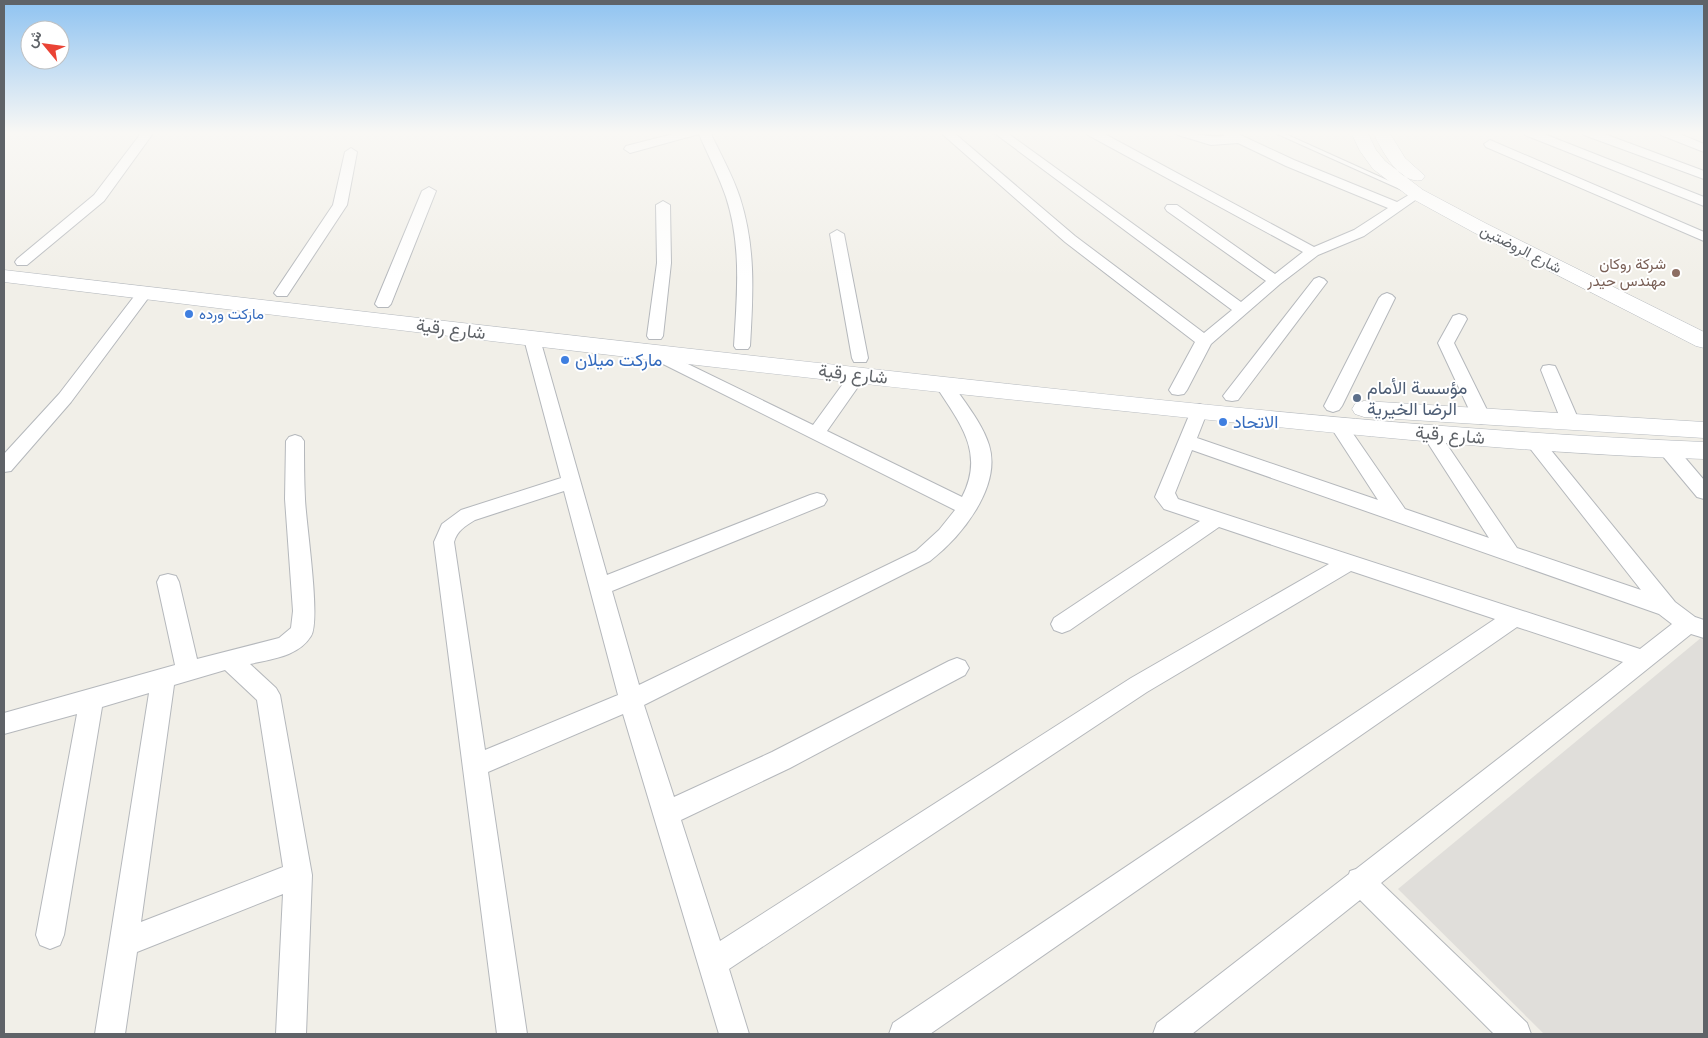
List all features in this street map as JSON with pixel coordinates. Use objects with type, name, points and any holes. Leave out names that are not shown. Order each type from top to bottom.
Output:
[{"type":"street","points":[[10,266],[99,198],[112,180]]},
{"type":"street","points":[[282,292],[340,205],[345,180]]},
{"type":"street","points":[[726,180],[733,197],[742,235],[746,277],[742,346]]},
{"type":"street","points":[[1002,180],[1070,239],[1204,341]]},
{"type":"street","points":[[1065,180],[1241,309]]},
{"type":"street","points":[[1181,180],[1313,252]]},
{"type":"street","points":[[1333,180],[1398,207]]},
{"type":"street","name":"شارع الروضتين","points":[[1399,180],[1416,194],[1464,220],[1704,341]]},
{"type":"street","name":"شارع الروضتين","points":[[1425,180],[1448,196],[1704,323]]},
{"type":"street","points":[[1574,180],[1704,237]]},
{"type":"street","points":[[1646,180],[1704,202]]},
{"type":"street","points":[[383,304],[428,191]]},
{"type":"street","points":[[1178,390],[1204,341],[1241,309],[1313,252],[1359,233],[1416,194]]},
{"type":"street","points":[[663,205],[664,264],[652,343],[816,434],[967,508]]},
{"type":"street","points":[[1172,208],[1275,281]]},
{"type":"street","points":[[816,434],[860,366],[837,234]]},
{"type":"street","name":"شارع رقية","points":[[10,266],[282,292],[383,304],[652,343],[1020,383],[1199,410],[1336,416],[1482,418],[1571,423],[1674,439]]},
{"type":"street","name":"شارع رقية","points":[[10,266],[144,293],[532,339],[742,346],[860,366]]},
{"type":"street","points":[[1232,396],[1318,282]]},
{"type":"street","points":[[4,466],[65,398],[144,293]]},
{"type":"street","points":[[1387,298],[1336,416],[1398,515]]},
{"type":"street","points":[[1459,319],[1446,343],[1482,418]]},
{"type":"street","points":[[532,339],[631,700],[734,1034]]},
{"type":"street","points":[[1549,370],[1571,423]]},
{"type":"street","points":[[474,766],[631,700],[923,556],[942,541],[967,508],[979,478],[981,466],[980,444],[944,374]]},
{"type":"street","name":"شارع رقية","points":[[1020,383],[1178,390],[1232,396],[1431,434],[1534,442],[1674,439]]},
{"type":"street","points":[[1199,410],[1165,497],[1171,504],[1513,618],[1643,659]]},
{"type":"street","points":[[1431,434],[1510,554]]},
{"type":"street","points":[[1703,444],[1698,437],[1674,439],[1704,492]]},
{"type":"street","points":[[1168,1034],[1643,659],[1696,626],[1666,608],[1186,441]]},
{"type":"street","points":[[4,723],[91,700],[229,659],[286,646],[302,632],[304,612],[295,499],[295,442]]},
{"type":"street","points":[[1534,442],[1666,608]]},
{"type":"street","points":[[512,1034],[444,542],[446,532],[455,522],[468,515],[571,482]]},
{"type":"street","points":[[600,586],[817,500]]},
{"type":"street","points":[[1062,624],[1217,519]]},
{"type":"street","points":[[711,963],[1139,685],[1348,562]]},
{"type":"street","points":[[110,1034],[124,943],[176,675],[168,582]]},
{"type":"street","points":[[904,1034],[1513,618]]},
{"type":"street","points":[[229,659],[268,695],[298,875],[292,1034]]},
{"type":"street","points":[[666,814],[781,760],[957,668]]},
{"type":"street","points":[[50,935],[91,700]]},
{"type":"street","points":[[124,943],[298,875]]},
{"type":"street","points":[[1360,881],[1503,1030]]},
{"type":"lane","points":[[1385,180],[1416,194]]},
{"type":"shaded area","points":[[1702,637],[1704,638],[1704,1034],[1544,1034],[1398,889]]},
{"type":"place","name":"شركة روكان مهندس حيدر","points":[[1676,273]]},
{"type":"place","name":"ماركت ورده","points":[[189,314]]},
{"type":"place","name":"ماركت ميلان","points":[[565,360]]},
{"type":"place","name":"مؤسسة الأمام الرضا الخيرية","points":[[1357,398]]},
{"type":"place","name":"الاتحاد","points":[[1223,422]]}]
